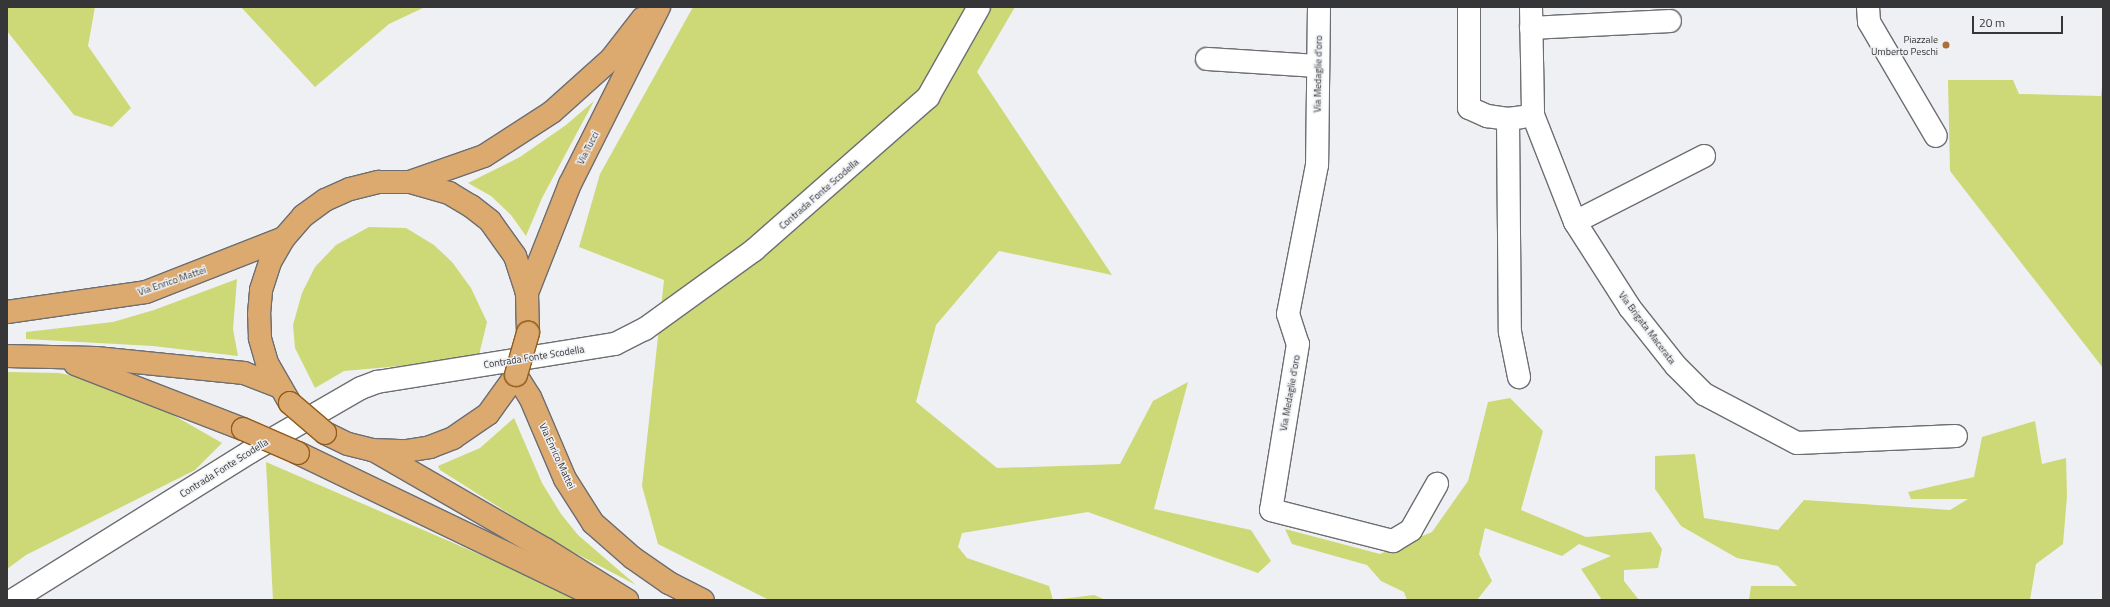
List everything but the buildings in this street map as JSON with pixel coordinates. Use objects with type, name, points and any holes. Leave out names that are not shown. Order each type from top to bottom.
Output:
[{"type":"main road","points":[[284,395],[267,363],[260,338],[258,314],[261,290],[270,262],[284,238],[303,216],[325,200],[350,189],[379,182],[410,182],[443,173],[484,156],[552,112],[611,59],[651,7]]},
{"type":"main road","name":"Via Tucci","points":[[527,293],[570,184],[659,7]]},
{"type":"main road","points":[[7,356],[96,358],[244,373],[284,395],[325,433],[348,444],[372,450],[406,451],[430,447],[453,438],[488,414],[516,375],[528,333],[527,293],[515,256],[490,222],[471,206],[449,193],[410,182]]},
{"type":"main road","name":"Via Enrico Mattei","points":[[7,312],[146,292],[284,238]]},
{"type":"main road","points":[[54,356],[243,429],[298,453],[604,600]]},
{"type":"main road","name":"Via Enrico Mattei","points":[[516,375],[530,397],[565,479],[593,524],[633,558],[669,583],[703,600]]},
{"type":"main road","points":[[372,450],[545,549],[627,600]]},
{"type":"street","name":"Contrada Fonte Scodella","points":[[13,600],[250,452],[361,388],[377,382],[615,344],[645,329],[754,250],[928,97],[978,7]]},
{"type":"street","name":"Via Medaglie d'oro","points":[[1319,7],[1317,165],[1288,314],[1298,344],[1271,510],[1393,541],[1411,530],[1438,484]]},
{"type":"street","points":[[1469,7],[1469,108],[1487,116],[1508,119],[1533,115]]},
{"type":"street","points":[[1868,7],[1869,22],[1936,136]]},
{"type":"street","points":[[1531,17],[1670,21]]},
{"type":"street","name":"Via Brigata Macerata","points":[[1531,17],[1533,115],[1575,222],[1630,308],[1676,366],[1704,394],[1797,443],[1956,436]]},
{"type":"street","points":[[1207,58],[1318,66]]},
{"type":"street","points":[[1508,119],[1510,332],[1519,377]]},
{"type":"street","points":[[1575,222],[1704,156]]},
{"type":"green space","points":[[7,7],[95,7],[88,46],[131,108],[112,127],[74,115],[7,31]]},
{"type":"green space","points":[[241,7],[425,7],[389,24],[315,87]]},
{"type":"green space","points":[[693,7],[1015,7],[977,72],[1112,275],[999,251],[936,325],[916,402],[997,468],[1120,464],[1153,401],[1188,382],[1154,509],[1251,530],[1271,561],[1258,573],[1088,512],[962,533],[958,547],[967,558],[1049,586],[1053,600],[769,600],[658,544],[642,486],[664,280],[579,247],[600,174]]},
{"type":"green space","points":[[2103,77],[2103,368],[1950,171],[1948,80],[2013,80],[2019,94],[2101,96]]},
{"type":"green space","points":[[594,101],[542,198],[526,236],[511,215],[491,196],[468,183],[520,157],[566,125]]},
{"type":"green space","points":[[369,227],[406,228],[434,245],[452,262],[471,288],[487,322],[478,359],[344,371],[315,388],[295,348],[293,325],[302,293],[315,267],[336,245]]},
{"type":"green space","points":[[237,279],[233,329],[238,356],[153,346],[26,339],[26,332],[113,322],[154,310]]},
{"type":"green space","points":[[7,372],[59,373],[98,381],[147,400],[222,443],[195,470],[26,555],[7,569]]},
{"type":"green space","points":[[1510,398],[1543,431],[1521,510],[1586,537],[1651,532],[1662,549],[1658,568],[1624,570],[1624,581],[1639,600],[1602,600],[1581,569],[1611,556],[1579,544],[1562,556],[1485,528],[1479,554],[1492,581],[1477,600],[1407,600],[1404,592],[1381,581],[1367,565],[1292,544],[1285,529],[1380,554],[1432,532],[1468,481],[1488,402]]},
{"type":"green space","points":[[514,418],[542,483],[561,514],[578,535],[636,585],[554,542],[440,470],[438,466],[480,448]]},
{"type":"green space","points":[[2035,421],[2042,464],[2066,458],[2067,496],[2063,544],[2036,564],[2030,600],[1749,600],[1751,586],[1797,586],[1778,566],[1737,558],[1681,526],[1655,489],[1655,456],[1695,454],[1704,518],[1778,530],[1804,500],[1950,510],[1968,499],[1911,499],[1908,492],[1974,477],[1982,437]]},
{"type":"green space","points":[[266,462],[539,580],[581,600],[273,600]]},
{"type":"green space","points":[[1094,595],[1106,600],[1053,600]]},
{"type":"place","name":"Piazzale Umberto Peschi","points":[[1946,45]]}]
